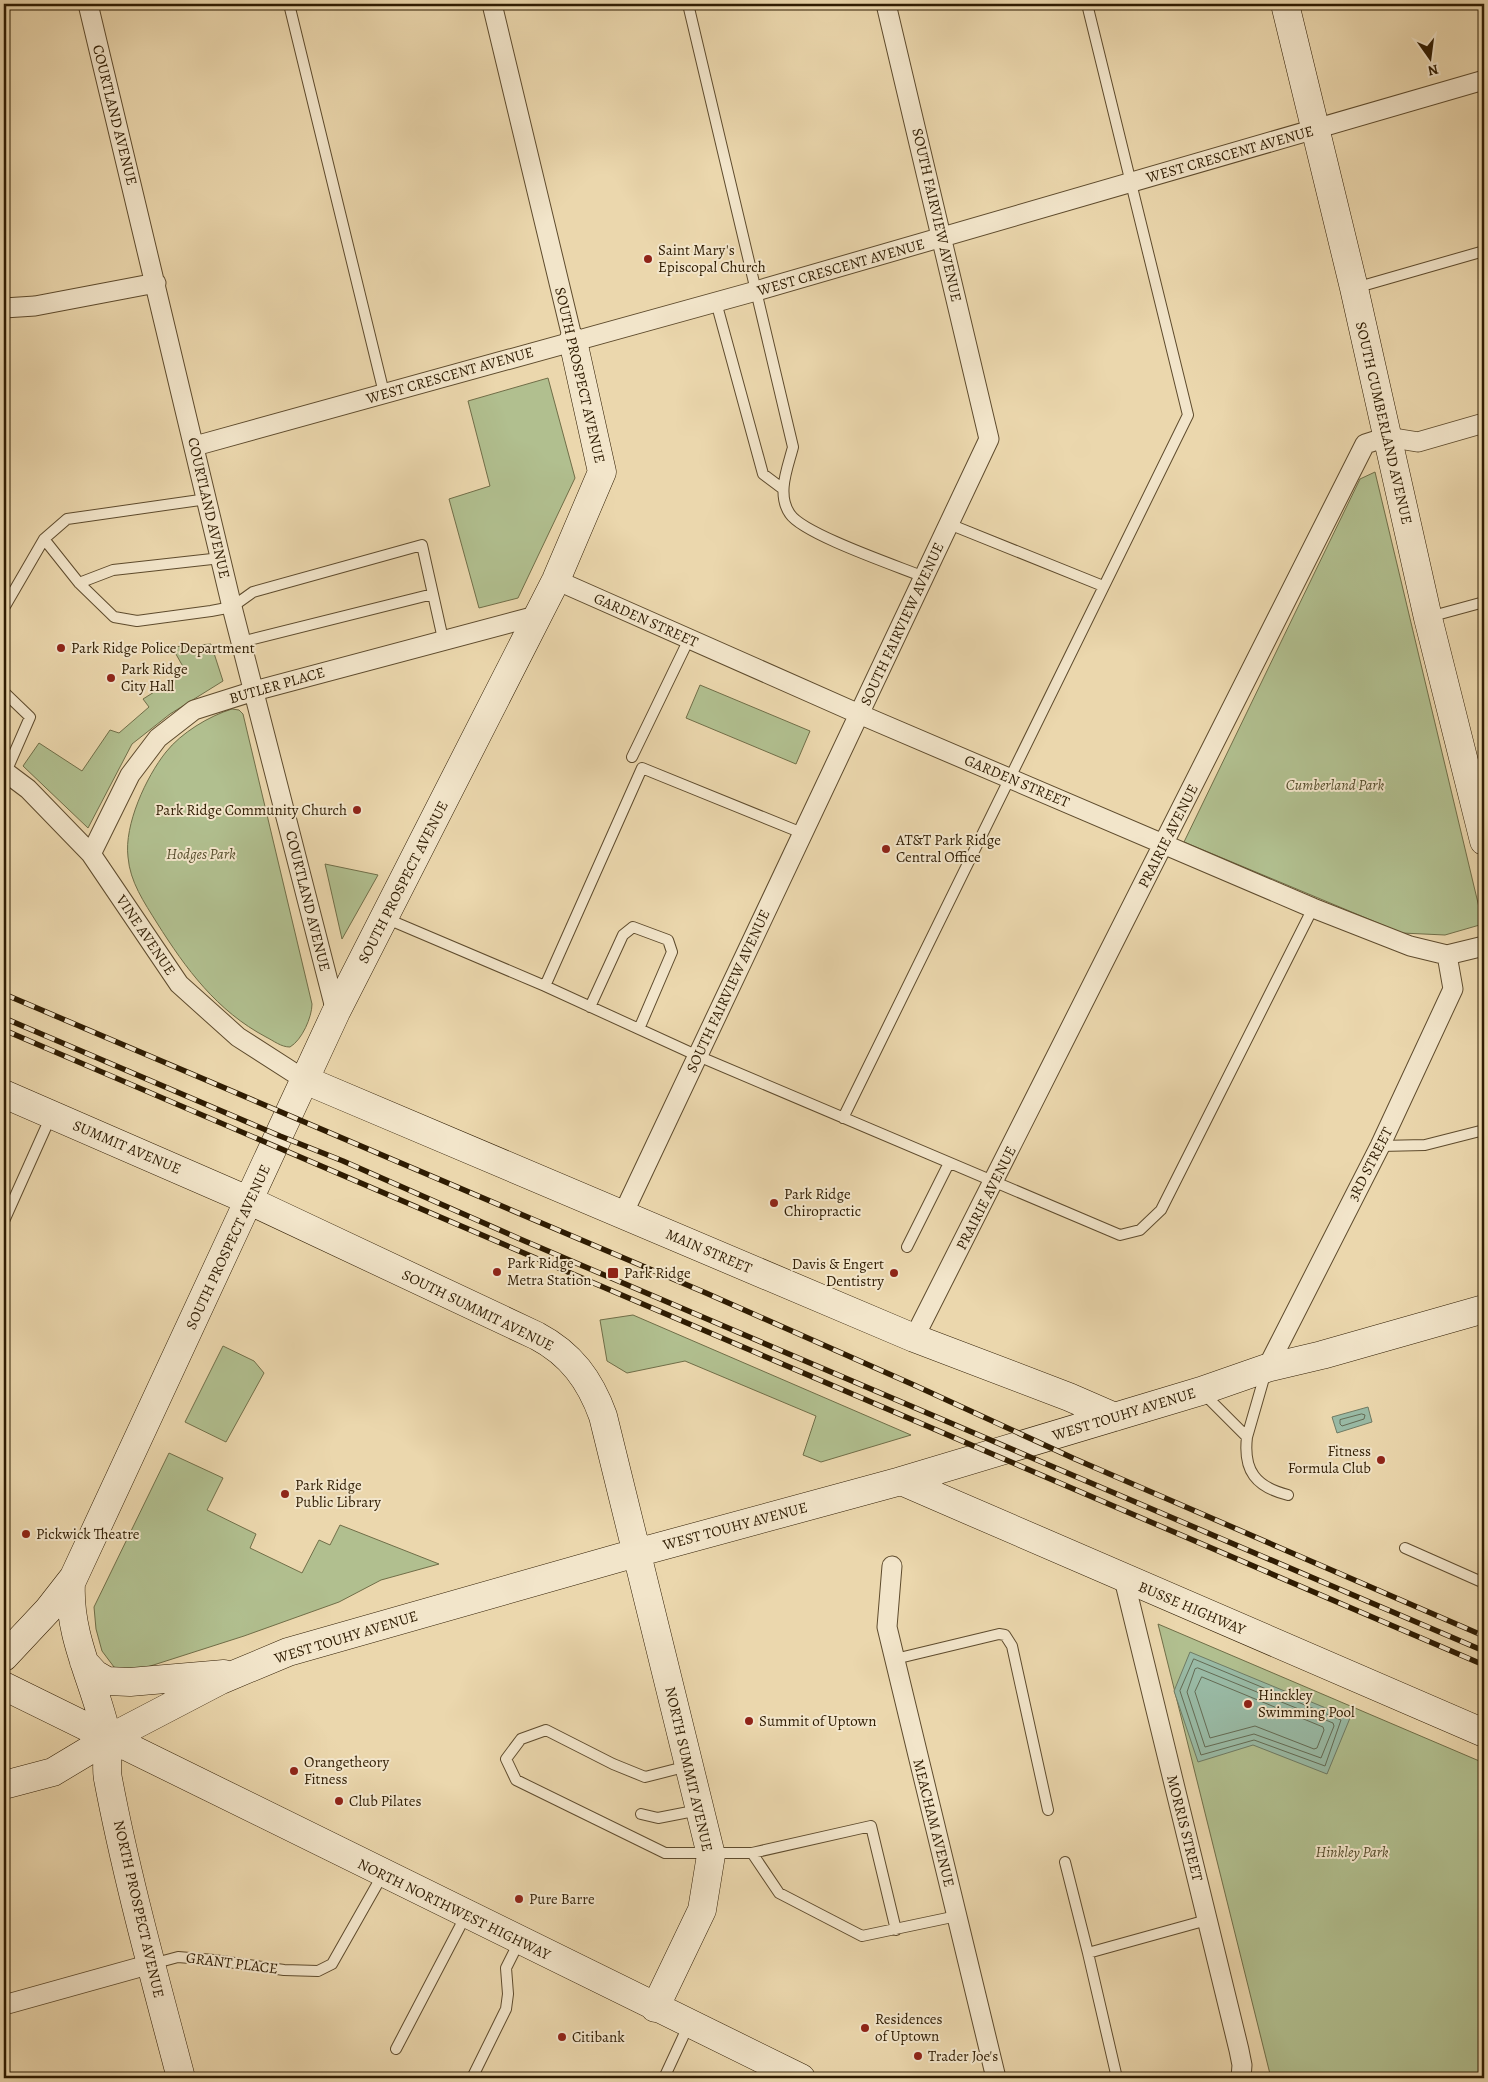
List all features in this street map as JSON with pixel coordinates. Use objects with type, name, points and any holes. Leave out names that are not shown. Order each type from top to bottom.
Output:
[{"type":"street","name":"COURTLAND AVENUE","points":[[88,4],[232,607],[336,1012]]},
{"type":"street","name":"SOUTH PROSPECT AVENUE","points":[[108,1739],[84,1662],[70,1606],[73,1578],[336,1012],[386,918],[536,616],[556,580],[602,472],[573,340],[492,4]]},
{"type":"street","name":"SOUTH FAIRVIEW AVENUE","points":[[623,1214],[989,439],[943,237],[886,4]]},
{"type":"street","name":"SOUTH CUMBERLAND AVENUE","points":[[1285,4],[1354,288],[1428,618],[1471,773],[1484,841]]},
{"type":"street","name":"WEST CRESCENT AVENUE","points":[[195,446],[573,340],[756,291],[1484,80]]},
{"type":"street","points":[[4,308],[35,306],[156,283]]},
{"type":"street","points":[[1387,437],[1418,442],[1484,423]]},
{"type":"street","name":"PRAIRIE AVENUE","points":[[914,1338],[1164,846],[1365,444],[1387,437]]},
{"type":"street","name":"GARDEN STREET","points":[[556,580],[859,714],[1010,777],[1164,846],[1313,908],[1410,946],[1447,955],[1484,946]]},
{"type":"street","name":"BUTLER PLACE","points":[[91,854],[130,775],[158,738],[194,710],[254,691],[443,639],[536,616]]},
{"type":"street","name":"VINE AVENUE","points":[[5,771],[28,789],[91,854],[179,984],[238,1037],[305,1080]]},
{"type":"street","name":"3RD STREET","points":[[1267,1368],[1306,1288],[1380,1146],[1453,989],[1447,955]]},
{"type":"street","name":"MAIN STREET","points":[[305,1080],[914,1338],[1069,1397],[1115,1417]]},
{"type":"street","name":"SUMMIT AVENUE","points":[[4,1094],[250,1200]]},
{"type":"street","name":"SOUTH SUMMIT AVENUE","points":[[250,1200],[556,1346],[574,1363],[598,1404],[636,1553]]},
{"type":"street","name":"WEST TOUHY AVENUE","points":[[4,1786],[53,1772],[108,1739],[238,1673],[288,1652],[636,1553],[901,1481],[1201,1391],[1267,1368],[1322,1355],[1484,1309]]},
{"type":"street","name":"BUSSE HIGHWAY","points":[[901,1481],[1484,1733]]},
{"type":"street","name":"NORTH SUMMIT AVENUE","points":[[636,1553],[711,1855],[702,1910],[656,2008]]},
{"type":"street","name":"MEACHAM AVENUE","points":[[892,1566],[886,1618],[996,2078]]},
{"type":"street","points":[[4,1657],[48,1610],[73,1578]]},
{"type":"street","name":"MORRIS STREET","points":[[1124,1579],[1239,2050],[1242,2065],[1241,2078]]},
{"type":"street","points":[[84,1662],[95,1674],[107,1681],[130,1682],[238,1673]]},
{"type":"street","name":"NORTH NORTHWEST HIGHWAY","points":[[4,1686],[519,1942],[801,2078]]},
{"type":"street","name":"NORTH PROSPECT AVENUE","points":[[108,1739],[107,1776],[151,1964],[181,2078]]},
{"type":"street","name":"GRANT PLACE","points":[[4,2005],[151,1964]]},
{"type":"lane","points":[[288,4],[384,394]]},
{"type":"lane","points":[[688,4],[793,447],[782,489],[790,514],[811,531],[924,577]]},
{"type":"lane","points":[[843,1118],[1188,415],[1087,4]]},
{"type":"lane","points":[[1354,288],[1484,251]]},
{"type":"lane","points":[[716,302],[763,474],[782,489]]},
{"type":"lane","points":[[4,608],[44,540],[67,519],[207,499]]},
{"type":"lane","points":[[949,524],[1103,586]]},
{"type":"lane","points":[[44,540],[79,583],[114,617],[137,621],[232,607],[252,592],[422,545],[443,639]]},
{"type":"lane","points":[[79,583],[113,570],[220,558]]},
{"type":"lane","points":[[241,642],[432,594]]},
{"type":"lane","points":[[1428,618],[1484,602]]},
{"type":"lane","points":[[632,757],[689,639]]},
{"type":"lane","points":[[4,692],[30,717],[5,771]]},
{"type":"lane","points":[[545,986],[642,768],[802,833]]},
{"type":"lane","points":[[386,918],[545,986],[698,1056],[1120,1235],[1140,1230],[1161,1210],[1313,908]]},
{"type":"lane","points":[[590,1007],[624,935],[633,927],[668,940],[672,952],[638,1029]]},
{"type":"lane","points":[[4,1221],[52,1115]]},
{"type":"lane","points":[[1380,1146],[1425,1145],[1484,1130]]},
{"type":"lane","points":[[907,1247],[949,1162]]},
{"type":"lane","points":[[1267,1368],[1247,1437],[1248,1463],[1255,1478],[1269,1491],[1288,1496]]},
{"type":"lane","points":[[1201,1391],[1247,1437]]},
{"type":"lane","points":[[1405,1548],[1484,1583]]},
{"type":"lane","points":[[895,1659],[999,1634],[1006,1635],[1012,1646],[1048,1810]]},
{"type":"lane","points":[[689,1766],[645,1777],[613,1764],[546,1730],[521,1739],[506,1759],[516,1780],[665,1853],[752,1854],[872,1826],[896,1930]]},
{"type":"lane","points":[[641,1814],[658,1818],[700,1810]]},
{"type":"lane","points":[[752,1854],[779,1893],[862,1936],[957,1916]]},
{"type":"lane","points":[[1065,1862],[1117,2078]]},
{"type":"lane","name":"GRANT PLACE","points":[[151,1964],[178,1957],[275,1969],[318,1972],[332,1964],[382,1874]]},
{"type":"lane","points":[[396,2049],[466,1915]]},
{"type":"lane","points":[[1088,1953],[1207,1920]]},
{"type":"lane","points":[[472,2078],[506,2009],[508,1994],[506,1968],[519,1942]]},
{"type":"lane","points":[[664,2078],[689,2024]]},
{"type":"green space","points":[[548,378],[575,478],[518,598],[479,608],[449,499],[490,486],[468,401]]},
{"type":"green space","name":"Cumberland Park","points":[[1375,472],[1483,924],[1445,935],[1402,933],[1184,842],[1360,479]]},
{"type":"green space","points":[[211,644],[223,681],[170,714],[132,744],[88,828],[23,766],[39,743],[82,771],[110,730],[119,733],[149,707],[143,699],[186,672],[172,647]]},
{"type":"green space","points":[[700,685],[810,731],[796,764],[686,718]]},
{"type":"green space","name":"Hodges Park","points":[[232,709],[239,710],[243,714],[312,1004],[306,1028],[290,1047],[278,1044],[248,1027],[232,1015],[204,988],[179,957],[147,907],[138,892],[129,866],[129,831],[133,816],[144,788],[158,762],[172,745],[187,732],[205,721]]},
{"type":"green space","points":[[325,864],[378,875],[342,939]]},
{"type":"green space","points":[[633,1315],[911,1435],[821,1462],[803,1455],[816,1416],[685,1361],[627,1373],[607,1361],[600,1320]]},
{"type":"green space","points":[[223,1346],[254,1361],[264,1373],[226,1442],[185,1422]]},
{"type":"green space","points":[[169,1453],[223,1478],[207,1510],[256,1534],[250,1548],[302,1573],[319,1540],[330,1545],[340,1525],[439,1564],[381,1580],[339,1602],[244,1636],[141,1669],[122,1672],[114,1667],[102,1651],[96,1629],[94,1607]]},
{"type":"green space","name":"Hinkley Park","points":[[1158,1624],[1484,1763],[1484,2078],[1271,2078]]},
{"type":"water","points":[[1368,1407],[1372,1422],[1337,1433],[1332,1417]]},
{"type":"water","name":"Hinckley Swimming Pool","points":[[1190,1652],[1350,1718],[1327,1774],[1253,1745],[1198,1762],[1174,1691]]},
{"type":"railway","points":[[4,994],[706,1293],[1075,1459],[1484,1636]]},
{"type":"railway","points":[[4,1018],[343,1161],[520,1239],[1484,1651]]},
{"type":"railway","points":[[4,1030],[1484,1665]]},
{"type":"place","name":"Saint Mary's Episcopal Church","points":[[648,259]]},
{"type":"place","name":"Park Ridge Police Department","points":[[61,648]]},
{"type":"place","name":"Park Ridge City Hall","points":[[111,678]]},
{"type":"place","name":"Park Ridge Community Church","points":[[357,810]]},
{"type":"place","name":"AT&T Park Ridge Central Office","points":[[886,849]]},
{"type":"place","name":"Park Ridge Chiropractic","points":[[774,1203]]},
{"type":"place","name":"Park Ridge Metra Station","points":[[497,1272]]},
{"type":"place","name":"Park Ridge","points":[[613,1273]]},
{"type":"place","name":"Davis & Engert Dentistry","points":[[894,1273]]},
{"type":"place","name":"Fitness Formula Club","points":[[1381,1460]]},
{"type":"place","name":"Park Ridge Public Library","points":[[285,1494]]},
{"type":"place","name":"Pickwick Theatre","points":[[26,1534]]},
{"type":"place","name":"Hinckley Swimming Pool","points":[[1248,1704]]},
{"type":"place","name":"Summit of Uptown","points":[[749,1721]]},
{"type":"place","name":"Orangetheory Fitness","points":[[294,1771]]},
{"type":"place","name":"Club Pilates","points":[[339,1801]]},
{"type":"place","name":"Pure Barre","points":[[519,1899]]},
{"type":"place","name":"Residences of Uptown","points":[[865,2028]]},
{"type":"place","name":"Citibank","points":[[562,2037]]},
{"type":"place","name":"Trader Joe's","points":[[918,2056]]}]
